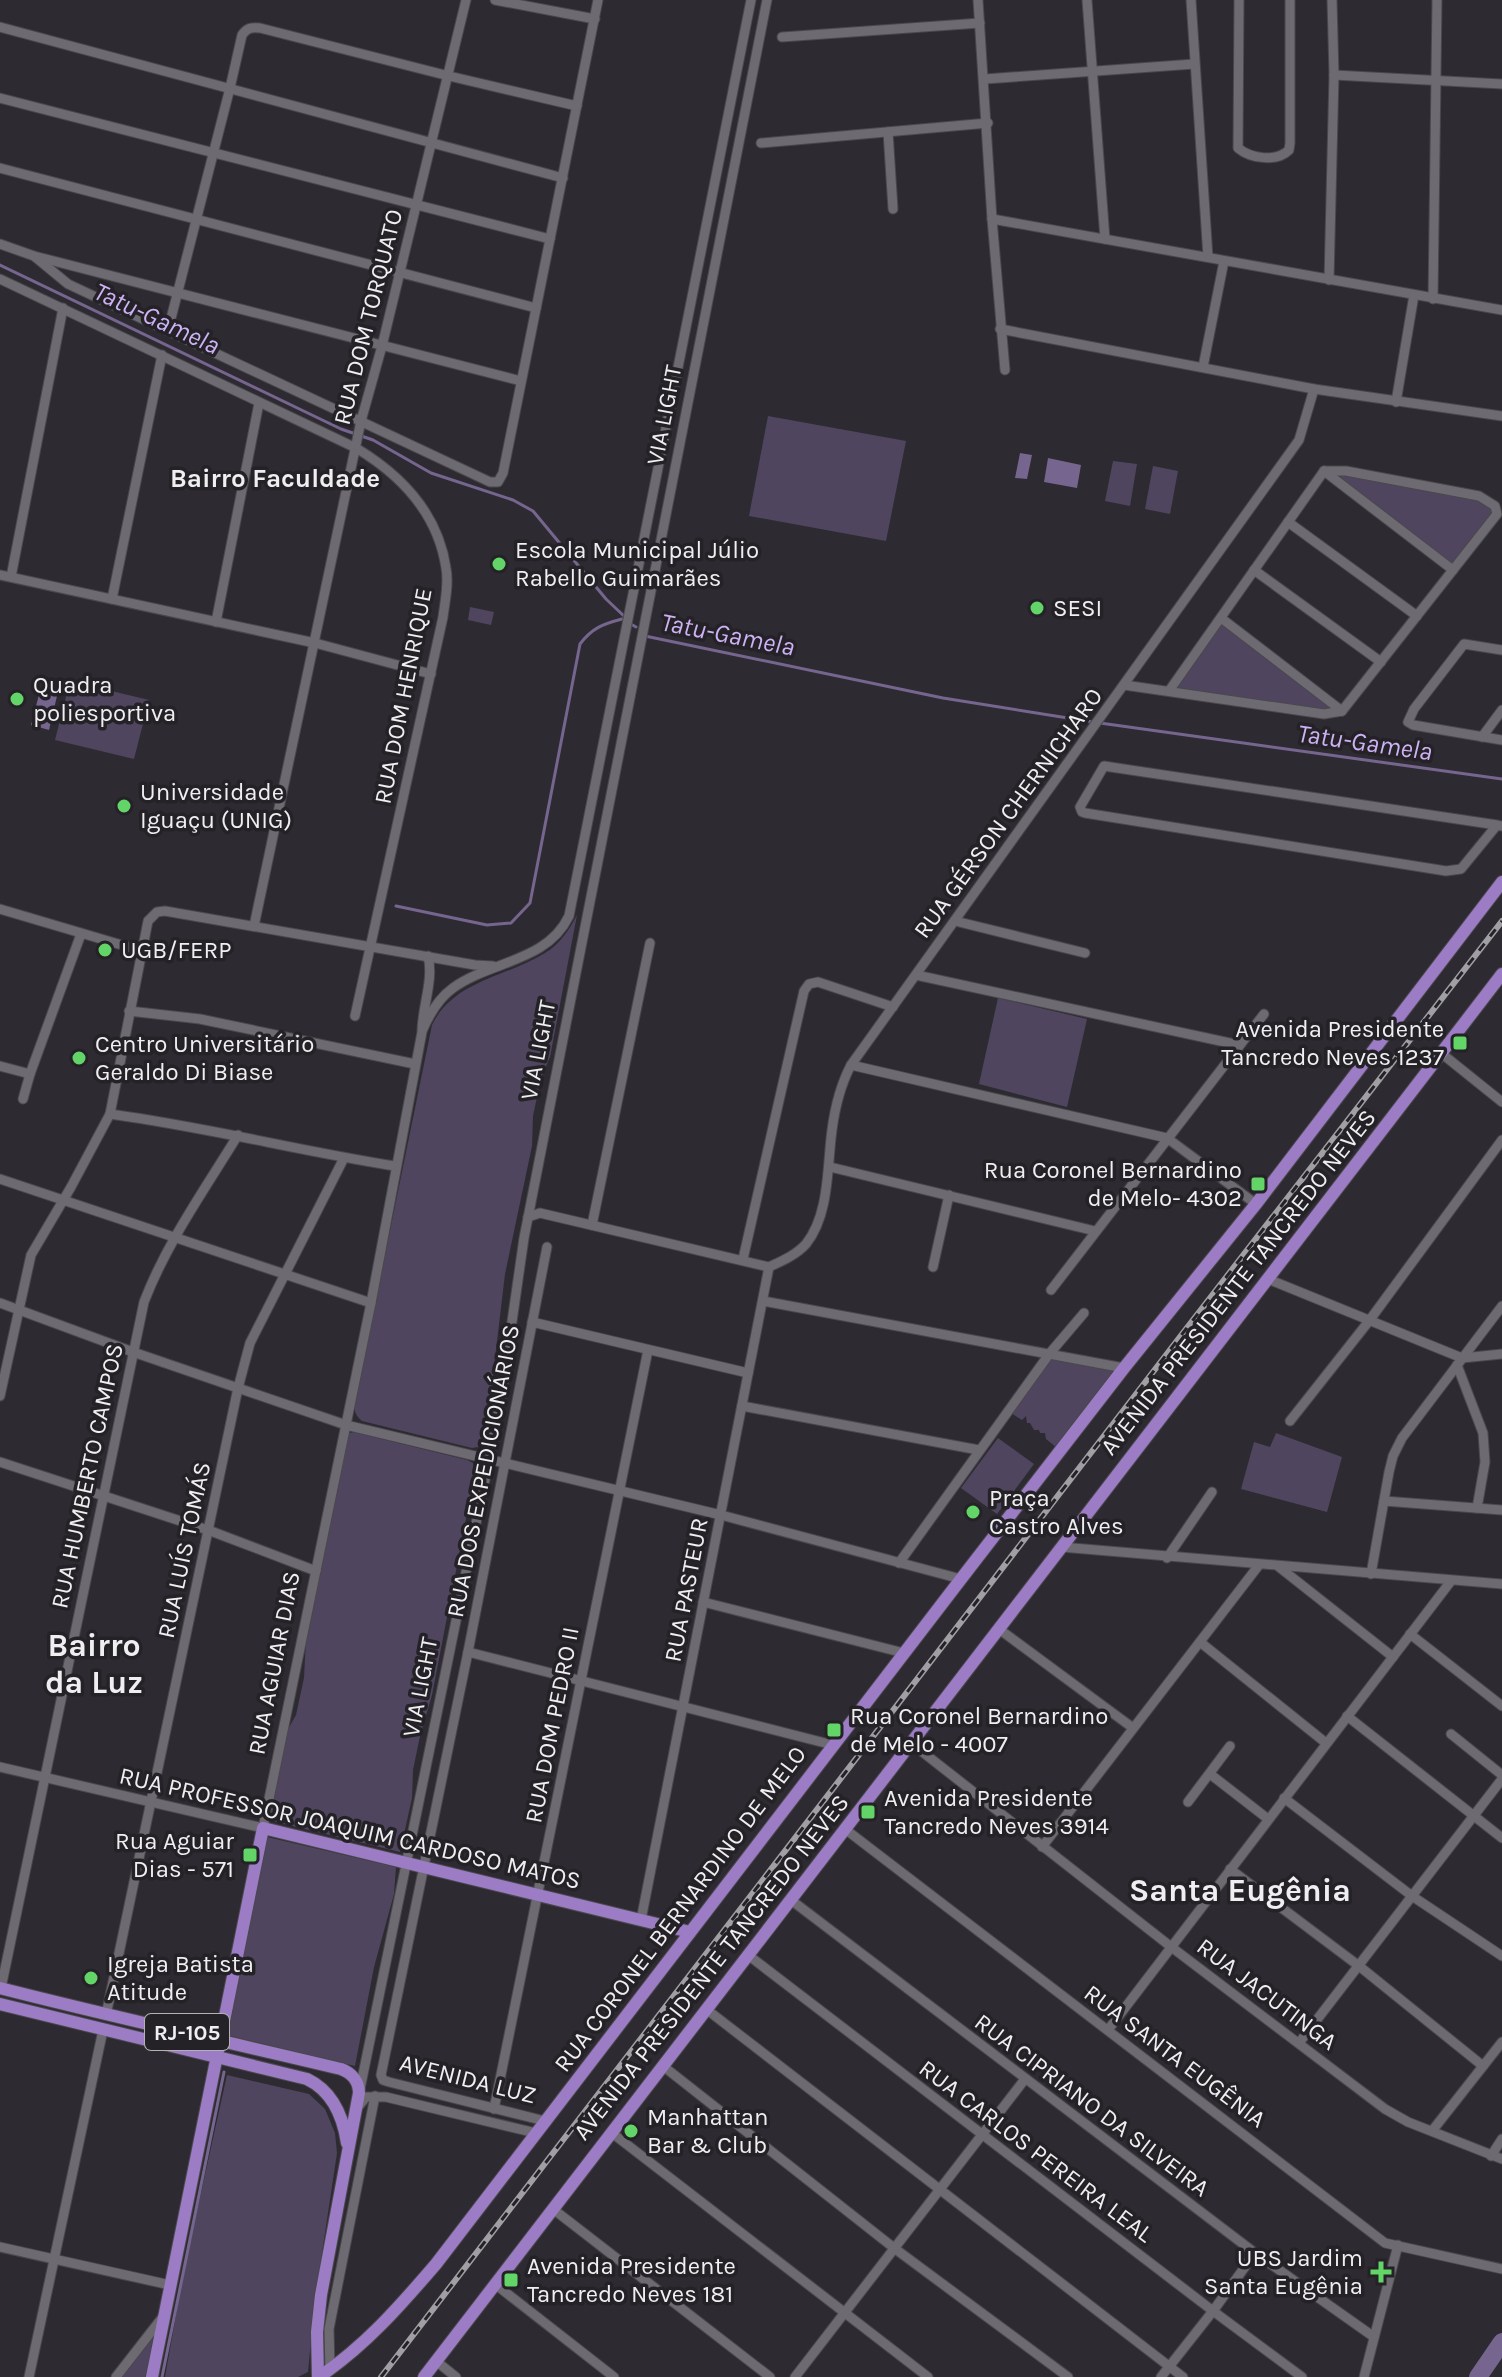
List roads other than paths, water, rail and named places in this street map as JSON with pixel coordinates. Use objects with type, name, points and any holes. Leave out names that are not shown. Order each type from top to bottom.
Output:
[{"type":"main road","name":"RUA CORONEL BERNARDINO DE MELO","points":[[322,2375],[360,2347],[436,2264],[961,1579],[1256,1204],[1502,882]]},
{"type":"main road","name":"AVENIDA PRESIDENTE TANCREDO NEVES","points":[[424,2377],[1502,974]]},
{"type":"main road","name":"RUA PROFESSOR JOAQUIM CARDOSO MATOS","points":[[263,1828],[690,1932]]},
{"type":"main road","name":"RUA AGUIAR DIAS","points":[[152,2377],[263,1828]]},
{"type":"main road","name":"RJ-105","points":[[1,1988],[345,2070],[356,2081],[359,2093]]},
{"type":"main road","name":"RJ-105","points":[[0,2004],[299,2076],[322,2088],[329,2097],[341,2117],[348,2154]]},
{"type":"main road","name":"VIA LIGHT","points":[[356,2109],[359,2093]]},
{"type":"main road","name":"RJ-105","points":[[322,2375],[317,2345],[320,2308],[356,2109]]},
{"type":"street","name":"RUA DOM TORQUATO","points":[[254,926],[360,425],[433,143],[466,0]]},
{"type":"street","points":[[495,0],[522,2],[595,19]]},
{"type":"street","points":[[34,256],[68,284],[360,425],[494,483],[501,479],[598,0]]},
{"type":"street","name":"VIA LIGHT","points":[[422,1032],[436,1005],[453,988],[547,943],[569,916],[751,0]]},
{"type":"street","name":"VIA LIGHT","points":[[359,2093],[489,1460],[528,1217],[767,0]]},
{"type":"street","points":[[978,0],[1005,370]]},
{"type":"street","points":[[1087,0],[1105,239]]},
{"type":"street","points":[[1191,0],[1208,257]]},
{"type":"street","points":[[1239,0],[1238,148],[1249,155],[1278,157],[1289,150],[1290,143],[1290,0]]},
{"type":"street","points":[[1329,280],[1334,75],[1332,0]]},
{"type":"street","points":[[1433,299],[1437,0]]},
{"type":"street","points":[[782,37],[980,23]]},
{"type":"street","points":[[0,27],[563,178]]},
{"type":"street","points":[[168,330],[242,35],[251,27],[577,106]]},
{"type":"street","points":[[985,79],[1194,64]]},
{"type":"street","points":[[1334,75],[1502,84]]},
{"type":"street","points":[[0,98],[550,239]]},
{"type":"street","points":[[761,143],[988,123]]},
{"type":"street","points":[[888,132],[893,209]]},
{"type":"street","points":[[0,168],[536,308]]},
{"type":"street","points":[[992,219],[1502,310]]},
{"type":"street","points":[[0,244],[34,256],[521,381]]},
{"type":"street","points":[[1203,367],[1224,261]]},
{"type":"street","name":"RUA DOM HENRIQUE","points":[[0,279],[259,403],[357,445],[388,468],[427,513],[446,567],[447,585],[431,674],[355,1016]]},
{"type":"street","points":[[1396,402],[1414,295]]},
{"type":"street","points":[[63,308],[5,576],[315,643],[431,674]]},
{"type":"street","points":[[1000,329],[1314,389],[1502,416]]},
{"type":"street","points":[[112,599],[162,355]]},
{"type":"street","name":"RUA GÉRSON CHERNICHARO","points":[[769,1267],[785,1260],[806,1244],[818,1218],[830,1167],[831,1132],[839,1093],[851,1065],[1299,440],[1314,389]]},
{"type":"street","points":[[216,622],[259,403]]},
{"type":"street","points":[[1124,685],[1324,714],[1342,711],[1497,514],[1495,506],[1479,496],[1346,471],[1324,471]]},
{"type":"street","points":[[1169,691],[1324,471]]},
{"type":"street","points":[[1324,471],[1453,570]]},
{"type":"street","points":[[1288,522],[1417,616]]},
{"type":"street","points":[[1254,570],[1381,662]]},
{"type":"street","points":[[1221,618],[1342,711]]},
{"type":"street","points":[[1502,650],[1464,644],[1408,722],[1420,727],[1502,740]]},
{"type":"street","points":[[1482,737],[1502,710]]},
{"type":"street","points":[[1104,766],[1500,826],[1461,869],[1446,871],[1085,813],[1080,807],[1104,766]]},
{"type":"street","points":[[0,909],[142,951]]},
{"type":"street","points":[[0,1396],[31,1255],[110,1114],[148,921],[157,912],[475,965],[500,966]]},
{"type":"street","points":[[955,921],[1085,953]]},
{"type":"street","points":[[23,1099],[81,934]]},
{"type":"street","points":[[592,1225],[650,943]]},
{"type":"street","name":"RUA AGUIAR DIAS","points":[[263,1828],[371,1303],[422,1032],[430,970],[428,956]]},
{"type":"street","points":[[916,975],[1239,1045]]},
{"type":"street","points":[[743,1259],[804,991],[809,984],[818,982],[893,1007]]},
{"type":"street","points":[[129,1011],[200,1019],[415,1064]]},
{"type":"street","points":[[1051,1290],[1264,1014]]},
{"type":"street","points":[[1441,1053],[1502,1102]]},
{"type":"street","points":[[851,1065],[1167,1138],[1256,1204]]},
{"type":"street","points":[[0,1066],[30,1074]]},
{"type":"street","points":[[110,1114],[395,1166]]},
{"type":"street","name":"RUA HUMBERTO CAMPOS","points":[[1,1988],[144,1302],[156,1271],[174,1239],[238,1135]]},
{"type":"street","points":[[1290,1421],[1369,1321],[1502,1140]]},
{"type":"street","name":"RUA LUÍS TOMÁS","points":[[106,2015],[250,1343],[344,1158]]},
{"type":"street","points":[[830,1167],[1095,1231]]},
{"type":"street","points":[[0,1179],[371,1303]]},
{"type":"street","points":[[933,1267],[949,1195]]},
{"type":"street","points":[[528,1217],[540,1213],[769,1267]]},
{"type":"street","name":"RUA DOS EXPEDICIONÁRIOS","points":[[382,2078],[547,1247]]},
{"type":"street","name":"RUA PASTEUR","points":[[641,1920],[769,1267]]},
{"type":"street","points":[[1268,1279],[1459,1362],[1502,1354]]},
{"type":"street","points":[[763,1301],[1124,1368]]},
{"type":"street","points":[[0,1303],[346,1425],[721,1515],[961,1579]]},
{"type":"street","points":[[1371,1574],[1393,1456],[1402,1438],[1502,1306]]},
{"type":"street","points":[[899,1563],[1050,1353],[1084,1313]]},
{"type":"street","points":[[532,1322],[748,1373]]},
{"type":"street","name":"RUA DOM PEDRO II","points":[[494,2109],[648,1350]]},
{"type":"street","points":[[1459,1362],[1483,1433],[1485,1462],[1477,1508]]},
{"type":"street","points":[[742,1406],[979,1450]]},
{"type":"street","points":[[0,1462],[208,1530],[316,1571]]},
{"type":"street","points":[[1167,1558],[1212,1492]]},
{"type":"street","points":[[1384,1501],[1502,1510]]},
{"type":"street","points":[[1061,1547],[1502,1584]]},
{"type":"street","points":[[1042,1847],[1259,1565]]},
{"type":"street","points":[[1278,1567],[1393,1657]]},
{"type":"street","points":[[1108,2030],[1451,1581]]},
{"type":"street","points":[[703,1602],[904,1653]]},
{"type":"street","points":[[999,1629],[1133,1728]]},
{"type":"street","points":[[1410,1634],[1502,1706]]},
{"type":"street","points":[[1200,1642],[1326,1743]]},
{"type":"street","points":[[468,1652],[833,1745]]},
{"type":"street","points":[[1347,1716],[1502,1838]]},
{"type":"street","points":[[1299,2043],[1502,1777],[1451,1734]]},
{"type":"street","name":"RUA JACUTINGA","points":[[911,1743],[1385,2109],[1408,2122],[1502,2159]]},
{"type":"street","points":[[1188,1802],[1230,1746]]},
{"type":"street","name":"RUA PROFESSOR JOAQUIM CARDOSO MATOS","points":[[0,1767],[263,1828]]},
{"type":"street","points":[[1210,1774],[1268,1819]]},
{"type":"street","points":[[1284,1798],[1412,1896],[1502,1956]]},
{"type":"street","name":"RUA SANTA EUGÊNIA","points":[[845,1829],[1385,2243],[1502,2269]]},
{"type":"street","points":[[1230,1869],[1359,1966],[1483,2066]]},
{"type":"street","name":"RUA CIPRIANO DA SILVEIRA","points":[[791,1900],[1255,2253],[1374,2337]]},
{"type":"street","name":"RUA CARLOS PEREIRA LEAL","points":[[748,1955],[1302,2377]]},
{"type":"street","points":[[706,2009],[1183,2377]]},
{"type":"street","points":[[29,2377],[103,2030]]},
{"type":"street","points":[[1432,2131],[1502,2042]]},
{"type":"street","points":[[663,2066],[894,2248],[1068,2377]]},
{"type":"street","name":"AVENIDA LUZ","points":[[382,2078],[545,2121]]},
{"type":"street","points":[[795,2377],[1025,2079]]},
{"type":"street","points":[[322,2375],[375,2096]]},
{"type":"street","name":"AVENIDA LUZ","points":[[356,2109],[366,2097],[375,2096],[536,2133]]},
{"type":"street","points":[[612,2133],[928,2377]]},
{"type":"street","points":[[1491,2156],[1502,2139]]},
{"type":"street","points":[[553,2209],[770,2377]]},
{"type":"street","points":[[1364,2377],[1398,2245]]},
{"type":"street","points":[[0,2247],[170,2285]]},
{"type":"street","points":[[1161,2377],[1255,2253]]},
{"type":"street","points":[[495,2284],[614,2377]]},
{"type":"street","points":[[116,2377],[164,2316]]},
{"type":"street","points":[[436,2361],[456,2377]]},
{"type":"waterway","name":"Tatu-Gamela","points":[[0,265],[341,429],[373,440],[431,473],[513,500],[533,511],[606,599],[625,617]]},
{"type":"waterway","points":[[396,906],[487,925],[511,923],[530,903],[580,644],[594,630],[615,621],[622,619],[636,627]]},
{"type":"waterway","name":"Tatu-Gamela","points":[[645,636],[943,698],[1093,722]]},
{"type":"waterway","name":"Tatu-Gamela","points":[[1100,723],[1502,779]]},
{"type":"waterway","points":[[162,2377],[224,2072]]},
{"type":"waterway","points":[[1478,2377],[1502,2342]]},
{"type":"railway","points":[[381,2377],[1502,921]]},
{"type":"place","name":"Escola Municipal Júlio Rabello Guimarães","points":[[499,564]]},
{"type":"place","name":"SESI","points":[[1037,608]]},
{"type":"place","name":"Quadra poliesportiva","points":[[17,699]]},
{"type":"place","name":"Universidade Iguaçu (UNIG)","points":[[124,806]]},
{"type":"place","name":"UGB/FERP","points":[[105,950]]},
{"type":"place","name":"Avenida Presidente Tancredo Neves 1237","points":[[1460,1043]]},
{"type":"place","name":"Centro Universitário Geraldo Di Biase","points":[[79,1058]]},
{"type":"place","name":"Rua Coronel Bernardino de Melo- 4302","points":[[1258,1184]]},
{"type":"place","name":"Praça Castro Alves","points":[[973,1512]]},
{"type":"place","name":"Rua Coronel Bernardino de Melo - 4007","points":[[834,1730]]},
{"type":"place","name":"Avenida Presidente Tancredo Neves 3914","points":[[868,1812]]},
{"type":"place","name":"Rua Aguiar Dias - 571","points":[[250,1855]]},
{"type":"place","name":"Igreja Batista Atitude","points":[[91,1978]]},
{"type":"place","name":"Manhattan Bar & Club","points":[[631,2131]]},
{"type":"place","name":"UBS Jardim Santa Eugênia","points":[[1381,2272]]},
{"type":"place","name":"Avenida Presidente Tancredo Neves 181","points":[[511,2280]]},
{"type":"district","name":"Bairro Faculdade","points":[[275,478]]},
{"type":"district","name":"Bairro da Luz","points":[[94,1664]]},
{"type":"district","name":"Santa Eugênia","points":[[1240,1890]]}]
